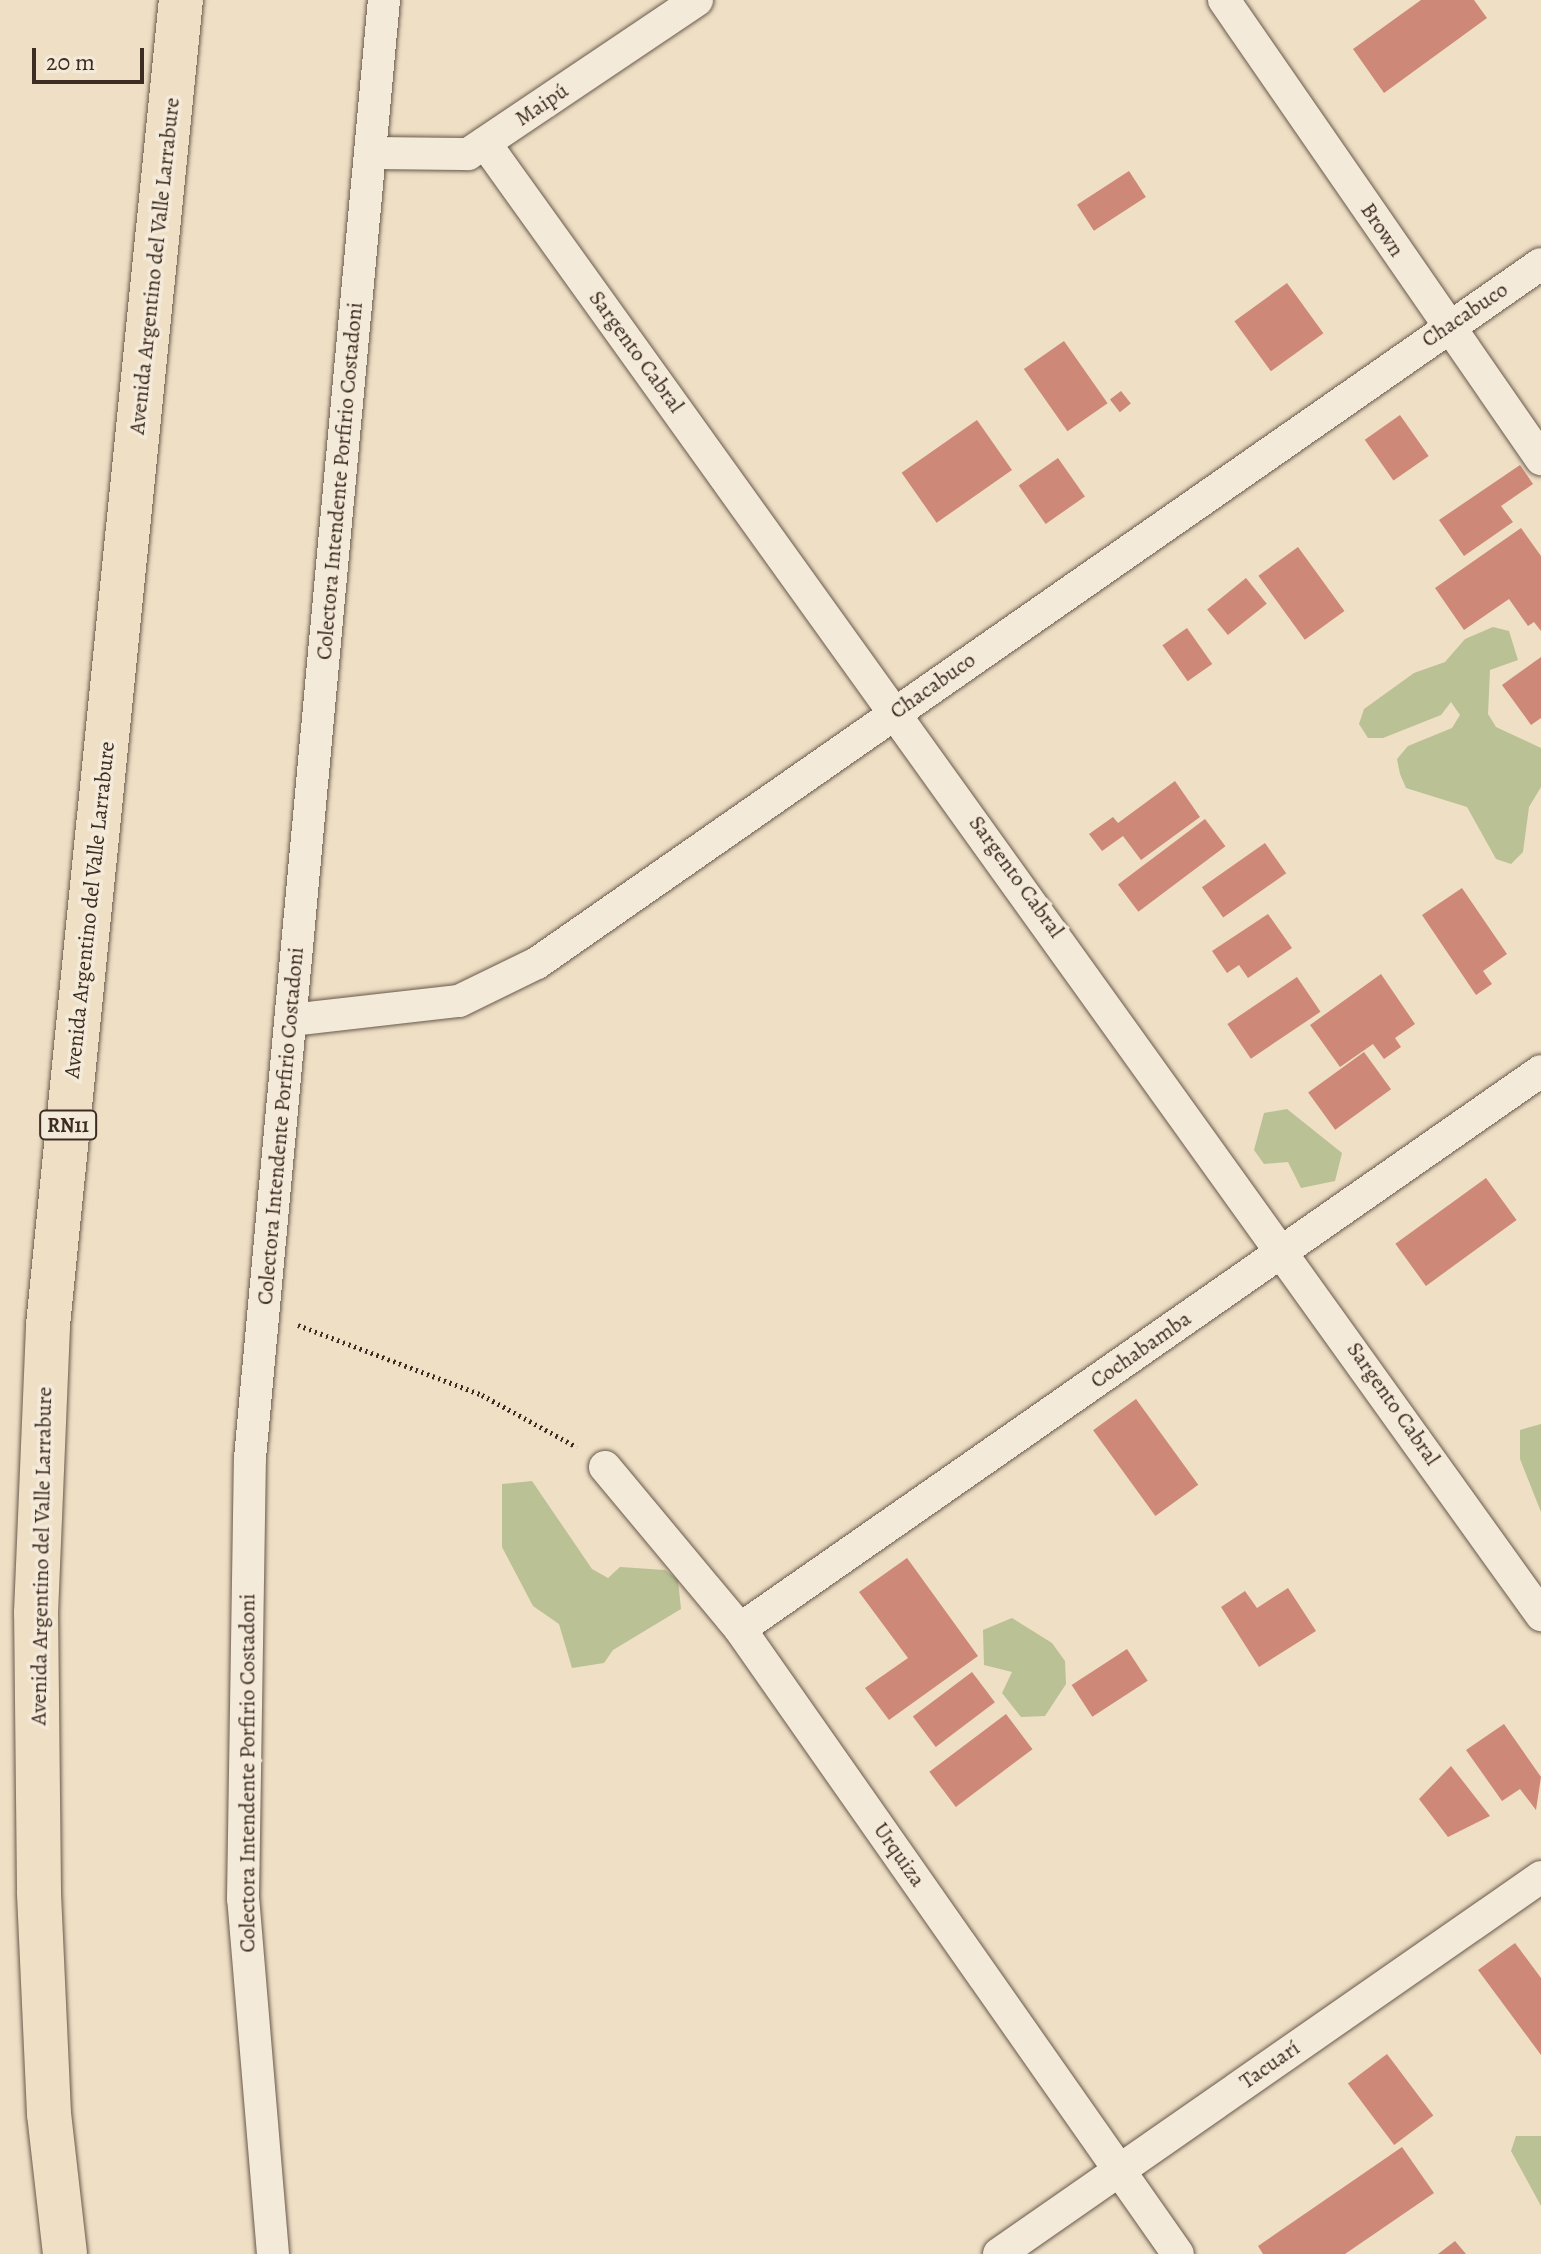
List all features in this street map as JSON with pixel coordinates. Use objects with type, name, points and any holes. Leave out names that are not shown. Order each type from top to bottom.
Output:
[{"type":"highway","name":"Avenida Argentino del Valle Larrabure","points":[[65,2254],[49,2114],[39,1891],[36,1613],[48,1325],[181,0]]},
{"type":"street","name":"Colectora Intendente Porfirio Costadoni","points":[[273,2254],[243,1899],[250,1458],[384,0]]},
{"type":"street","name":"Maipú","points":[[370,153],[468,154],[697,0]]},
{"type":"street","name":"Brown","points":[[1224,0],[1541,459]]},
{"type":"street","name":"Sargento Cabral","points":[[485,143],[1285,1249],[1541,1615]]},
{"type":"street","name":"Chacabuco","points":[[291,1020],[459,1001],[537,963],[1541,264]]},
{"type":"street","name":"Cochabamba","points":[[740,1629],[1541,1071]]},
{"type":"street","name":"Urquiza","points":[[605,1467],[740,1629],[1178,2254]]},
{"type":"street","name":"Tacuarí","points":[[999,2254],[1541,1877]]},
{"type":"path","points":[[264,1310],[482,1395],[551,1428],[605,1467]]},
{"type":"green space","points":[[1493,627],[1509,631],[1518,660],[1490,670],[1488,714],[1496,727],[1541,748],[1541,787],[1529,807],[1523,852],[1511,864],[1496,859],[1467,807],[1406,788],[1400,774],[1397,759],[1408,746],[1452,728],[1460,715],[1451,702],[1441,715],[1383,738],[1368,738],[1359,724],[1364,709],[1414,673],[1445,662],[1465,639]]},
{"type":"green space","points":[[1287,1109],[1342,1153],[1335,1181],[1301,1188],[1288,1162],[1264,1164],[1254,1150],[1264,1113]]},
{"type":"green space","points":[[1541,1424],[1541,1512],[1520,1459],[1520,1430]]},
{"type":"green space","points":[[532,1481],[592,1569],[608,1578],[620,1567],[665,1570],[678,1580],[681,1609],[613,1650],[604,1663],[572,1668],[559,1624],[533,1606],[502,1547],[502,1484]]},
{"type":"green space","points":[[1012,1618],[1052,1643],[1065,1661],[1066,1684],[1045,1716],[1021,1717],[1002,1693],[1012,1672],[984,1665],[983,1630]]},
{"type":"green space","points":[[1516,2136],[1541,2136],[1541,2206],[1511,2151]]},
{"type":"building","points":[[1421,0],[1474,0],[1487,18],[1384,93],[1353,49]]},
{"type":"building","points":[[1129,171],[1146,197],[1094,231],[1077,205]]},
{"type":"building","points":[[1287,283],[1323,333],[1271,371],[1234,321]]},
{"type":"building","points":[[1064,341],[1108,403],[1067,431],[1024,369]]},
{"type":"building","points":[[1121,391],[1131,404],[1120,412],[1110,400]]},
{"type":"building","points":[[1400,415],[1429,456],[1393,481],[1365,440]]},
{"type":"building","points":[[977,420],[1012,470],[937,523],[902,473]]},
{"type":"building","points":[[1058,458],[1085,497],[1046,524],[1019,486]]},
{"type":"building","points":[[1520,465],[1533,484],[1501,506],[1513,522],[1464,556],[1439,520]]},
{"type":"building","points":[[1521,528],[1541,556],[1541,631],[1534,622],[1528,626],[1509,599],[1464,630],[1435,588]]},
{"type":"building","points":[[1298,547],[1344,611],[1305,640],[1258,576]]},
{"type":"building","points":[[1246,578],[1267,604],[1228,635],[1207,609]]},
{"type":"building","points":[[1187,628],[1212,664],[1188,681],[1162,645]]},
{"type":"building","points":[[1541,657],[1541,718],[1531,725],[1502,685]]},
{"type":"building","points":[[1175,781],[1200,817],[1141,860],[1123,836],[1102,851],[1089,834],[1113,817],[1118,823]]},
{"type":"building","points":[[1205,819],[1225,846],[1138,912],[1118,885]]},
{"type":"building","points":[[1265,843],[1286,873],[1223,917],[1202,887]]},
{"type":"building","points":[[1462,888],[1507,954],[1483,971],[1492,984],[1476,995],[1422,915]]},
{"type":"building","points":[[1268,914],[1292,948],[1248,978],[1239,965],[1227,973],[1212,951]]},
{"type":"building","points":[[1381,974],[1415,1024],[1395,1038],[1401,1047],[1384,1059],[1373,1044],[1340,1067],[1310,1025]]},
{"type":"building","points":[[1297,977],[1320,1012],[1251,1059],[1227,1024]]},
{"type":"building","points":[[1364,1052],[1391,1089],[1335,1130],[1308,1093]]},
{"type":"building","points":[[1486,1178],[1517,1220],[1426,1286],[1395,1244]]},
{"type":"building","points":[[1136,1399],[1198,1485],[1155,1516],[1093,1430]]},
{"type":"building","points":[[907,1558],[978,1656],[889,1720],[865,1688],[908,1658],[859,1592]]},
{"type":"building","points":[[1288,1588],[1316,1631],[1259,1667],[1221,1607],[1245,1591],[1257,1608]]},
{"type":"building","points":[[1127,1649],[1148,1681],[1092,1717],[1072,1685]]},
{"type":"building","points":[[972,1672],[995,1702],[936,1747],[913,1717]]},
{"type":"building","points":[[1006,1714],[1032,1749],[956,1807],[929,1772]]},
{"type":"building","points":[[1504,1724],[1541,1777],[1536,1810],[1520,1789],[1502,1801],[1466,1750]]},
{"type":"building","points":[[1451,1766],[1490,1816],[1448,1837],[1419,1799]]},
{"type":"building","points":[[1515,1943],[1541,1978],[1541,2055],[1478,1970]]},
{"type":"building","points":[[1387,2054],[1433,2115],[1394,2145],[1348,2083]]},
{"type":"building","points":[[1402,2147],[1434,2193],[1345,2254],[1263,2254],[1258,2246]]},
{"type":"building","points":[[1455,2241],[1466,2254],[1438,2254]]}]
